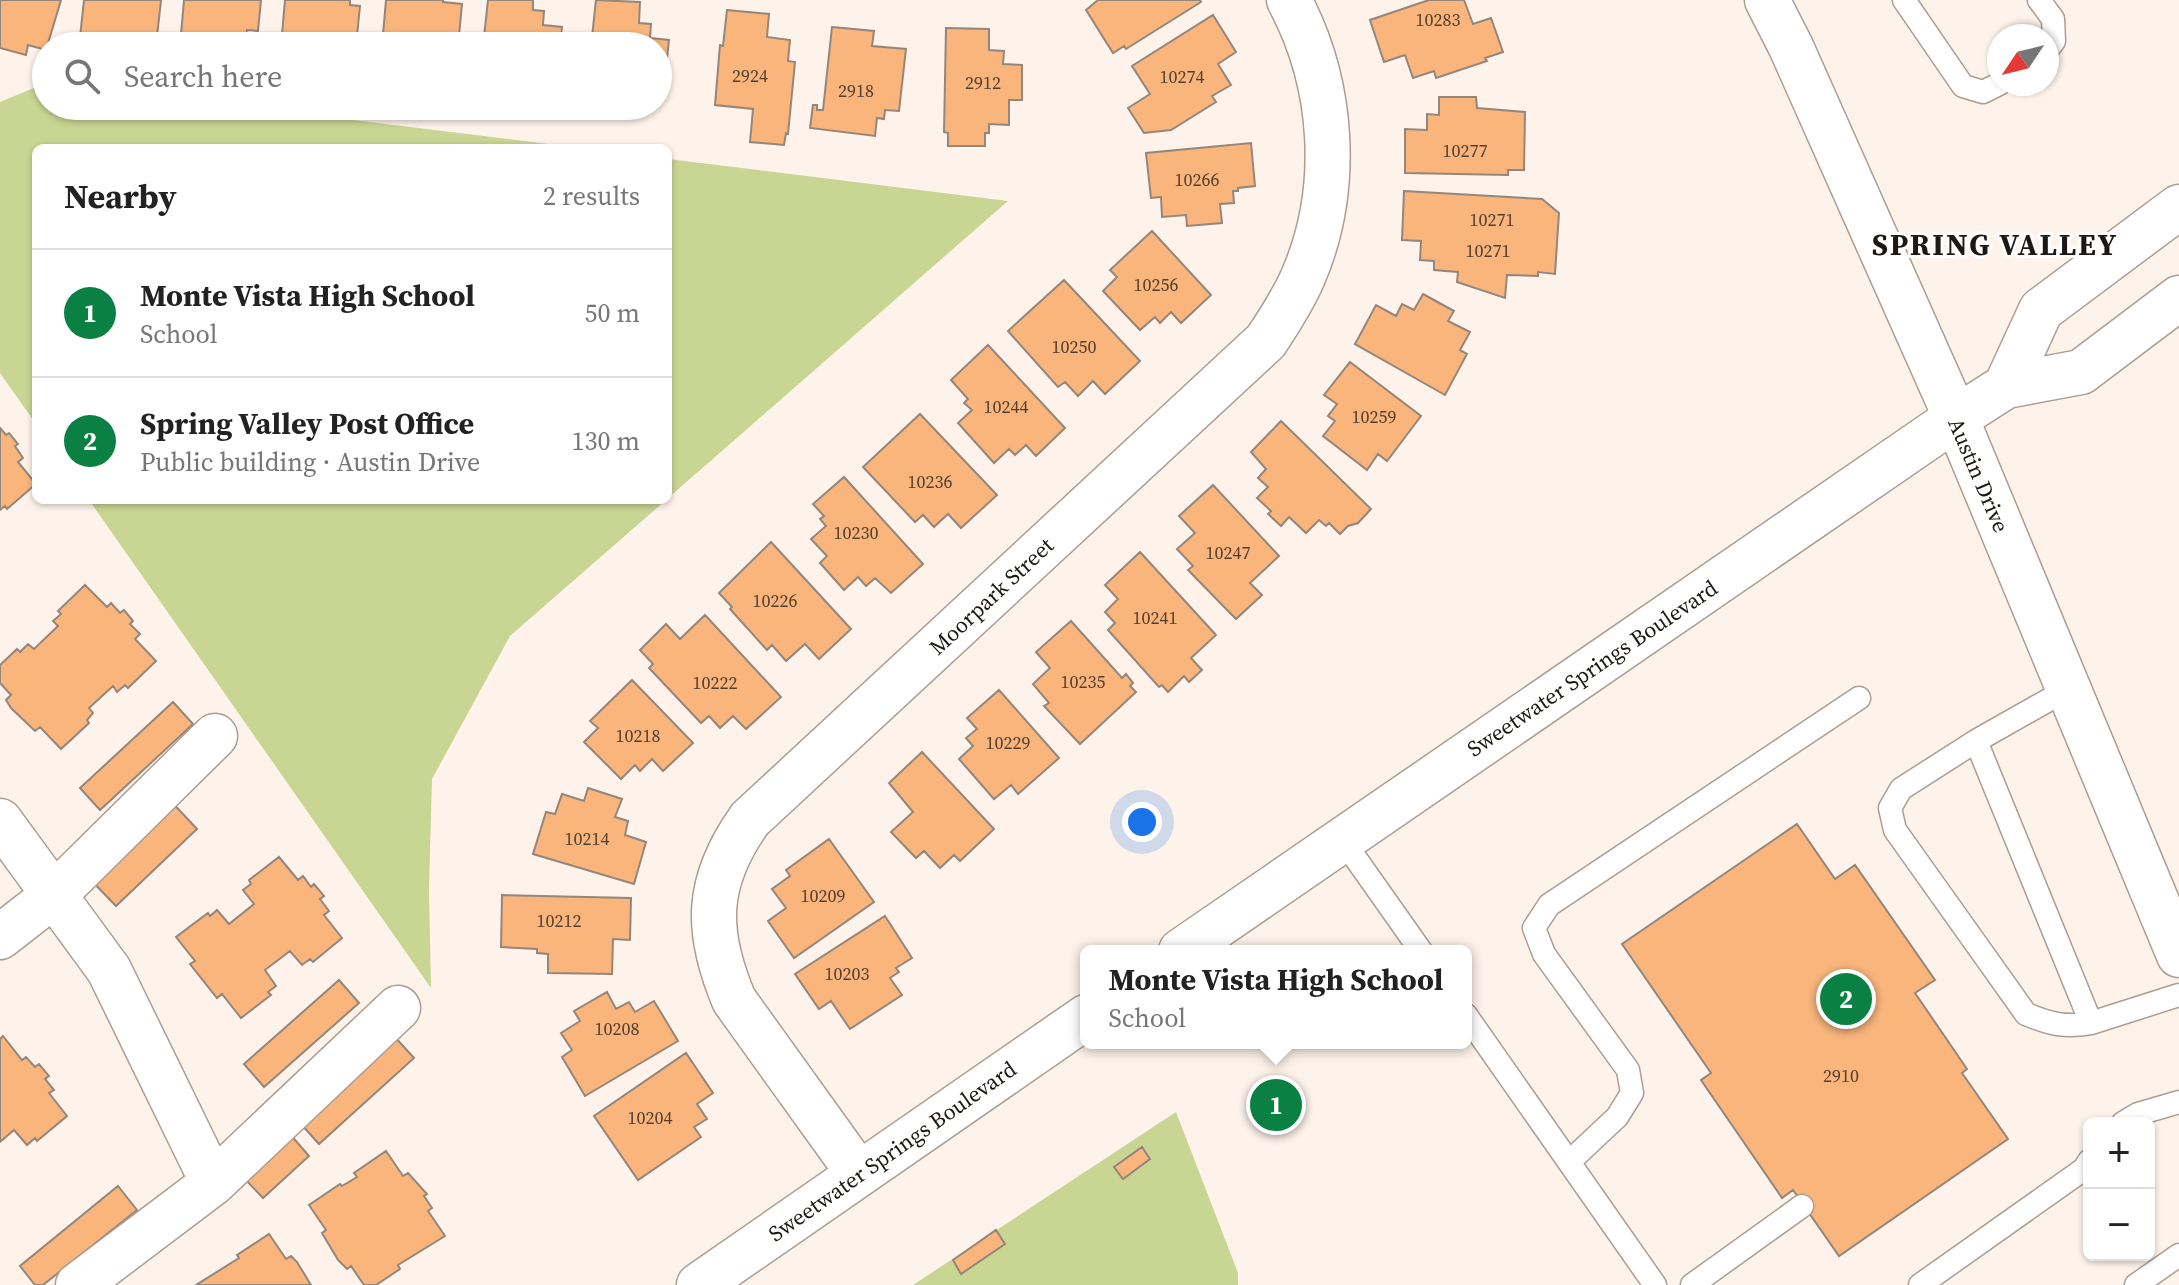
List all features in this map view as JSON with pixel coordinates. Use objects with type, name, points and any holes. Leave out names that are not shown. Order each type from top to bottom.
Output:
[{"type":"main road","name":"Moorpark Street","points":[[859,1174],[734,1000],[722,975],[715,948],[713,919],[723,866],[734,841],[750,819],[1266,341],[1287,310],[1307,265],[1323,206],[1328,169],[1322,92],[1312,53],[1289,0]]},
{"type":"main road","name":"Austin Drive","points":[[1776,4],[1791,47],[1956,418],[2179,955]]},
{"type":"main road","points":[[2006,386],[2041,310],[2179,207]]},
{"type":"main road","name":"Sweetwater Springs Boulevard","points":[[1190,945],[1956,418],[2006,386],[2081,372],[2179,298]]},
{"type":"main road","points":[[0,937],[54,895],[215,736]]},
{"type":"main road","points":[[0,821],[109,970],[213,1183]]},
{"type":"main road","points":[[78,1285],[213,1183],[398,1008]]},
{"type":"main road","name":"Sweetwater Springs Boulevard","points":[[699,1285],[1080,1021]]},
{"type":"lane","points":[[1904,0],[1963,86],[1983,92],[1987,90]]},
{"type":"lane","points":[[2039,0],[2053,24]]},
{"type":"lane","points":[[2068,689],[1976,741],[1901,789],[1890,808],[1895,830],[2026,1014],[2053,1025],[2073,1027],[2179,995]]},
{"type":"lane","points":[[1569,1162],[1617,1117],[1632,1093],[1628,1070],[1544,954],[1534,928],[1549,905],[1859,698]]},
{"type":"lane","points":[[1976,741],[2091,1023]]},
{"type":"lane","points":[[1342,839],[1417,945]]},
{"type":"lane","points":[[1472,1024],[1655,1285]]},
{"type":"lane","points":[[2133,1117],[2179,1102]]},
{"type":"lane","points":[[1929,1283],[2083,1170]]},
{"type":"lane","points":[[1692,1285],[1802,1206]]},
{"type":"lane","points":[[2136,1285],[2179,1255]]},
{"type":"green space","points":[[32,89],[32,120],[353,120],[548,144],[32,144],[32,418],[0,373],[0,102]]},
{"type":"green space","points":[[672,159],[1008,201],[672,495]]},
{"type":"green space","points":[[92,504],[661,504],[510,636],[432,779],[429,889],[431,988]]},
{"type":"green space","points":[[1176,1112],[1238,1273],[1238,1285],[913,1285]]},
{"type":"building","points":[[0,0],[61,0],[51,32],[32,32],[32,46],[28,45],[26,55],[0,48]]},
{"type":"building","points":[[84,0],[161,0],[158,32],[81,32]]},
{"type":"building","points":[[184,0],[261,0],[258,31],[181,32]]},
{"type":"building","points":[[285,0],[350,0],[350,5],[360,6],[357,32],[282,32]]},
{"type":"building","points":[[386,0],[443,0],[462,4],[459,32],[383,32]]},
{"type":"building","points":[[488,0],[533,0],[533,10],[544,11],[543,25],[562,27],[561,32],[485,32]]},
{"type":"building","points":[[596,0],[640,2],[639,23],[651,24],[650,32],[593,32]]},
{"type":"building","points":[[1098,0],[1200,0],[1126,49],[1124,46],[1113,53],[1086,10]]},
{"type":"building","points":[[1429,0],[1464,0],[1473,24],[1491,18],[1503,52],[1485,58],[1487,61],[1436,78],[1434,71],[1413,78],[1405,55],[1384,62],[1370,20]]},
{"type":"building","points":[[727,10],[769,14],[767,37],[790,40],[788,61],[795,62],[788,134],[784,145],[750,142],[753,109],[715,105],[720,45],[723,46]]},
{"type":"building","points":[[1213,15],[1236,52],[1218,64],[1231,85],[1212,96],[1216,102],[1171,130],[1144,133],[1128,108],[1150,94],[1132,66]]},
{"type":"building","points":[[832,27],[874,31],[872,46],[906,49],[899,111],[885,110],[884,119],[877,118],[875,136],[810,128],[813,105],[817,105],[817,110],[823,110]]},
{"type":"building","points":[[946,28],[989,29],[989,50],[1004,51],[1003,64],[1022,65],[1022,100],[1009,100],[1009,125],[989,124],[985,146],[948,146],[948,133],[944,132]]},
{"type":"building","points":[[1439,97],[1476,97],[1477,108],[1525,112],[1524,170],[1508,170],[1508,175],[1405,173],[1405,129],[1427,130],[1427,114],[1439,115]]},
{"type":"building","points":[[1251,143],[1255,186],[1238,188],[1238,191],[1233,191],[1234,203],[1220,204],[1222,223],[1187,226],[1186,215],[1162,217],[1161,197],[1151,198],[1146,153]]},
{"type":"building","points":[[1404,191],[1542,199],[1559,213],[1555,274],[1507,275],[1505,298],[1457,282],[1458,272],[1434,270],[1434,261],[1420,260],[1421,241],[1402,240]]},
{"type":"building","points":[[1152,231],[1211,295],[1181,323],[1171,312],[1160,323],[1155,317],[1140,330],[1103,291],[1117,277],[1110,270]]},
{"type":"building","points":[[1064,280],[1140,361],[1105,394],[1093,381],[1078,396],[1065,382],[1058,387],[1008,331]]},
{"type":"building","points":[[1423,294],[1454,311],[1448,321],[1470,332],[1460,350],[1467,354],[1445,395],[1355,344],[1376,305],[1396,316],[1402,304],[1414,310]]},
{"type":"building","points":[[988,345],[1065,428],[1036,456],[1026,445],[1015,455],[1009,449],[994,463],[958,423],[972,410],[964,403],[968,399],[951,380]]},
{"type":"building","points":[[1350,362],[1421,416],[1387,461],[1378,454],[1367,470],[1323,436],[1335,421],[1328,416],[1337,404],[1324,395]]},
{"type":"building","points":[[920,414],[997,495],[961,528],[948,514],[934,527],[923,515],[915,522],[863,467]]},
{"type":"building","points":[[1281,421],[1371,509],[1358,523],[1348,526],[1340,534],[1329,523],[1326,526],[1319,520],[1306,533],[1289,517],[1281,526],[1268,514],[1271,511],[1257,498],[1268,487],[1258,478],[1266,469],[1251,452]]},
{"type":"building","points":[[0,428],[18,444],[15,446],[23,458],[18,462],[32,479],[32,487],[7,509],[5,506],[0,510]]},
{"type":"building","points":[[844,477],[923,564],[891,593],[875,578],[866,586],[858,577],[844,590],[820,563],[827,556],[811,539],[826,526],[820,519],[824,516],[813,504]]},
{"type":"building","points":[[1213,485],[1279,556],[1250,583],[1262,595],[1236,619],[1188,570],[1193,566],[1177,549],[1195,533],[1179,516]]},
{"type":"building","points":[[771,542],[851,629],[819,659],[805,644],[786,661],[772,645],[767,650],[719,593]]},
{"type":"building","points":[[1140,552],[1216,635],[1191,658],[1202,670],[1189,682],[1184,676],[1168,692],[1162,685],[1159,687],[1108,630],[1115,623],[1105,612],[1118,599],[1105,585]]},
{"type":"building","points":[[85,585],[107,607],[111,603],[120,613],[124,610],[133,621],[130,624],[140,634],[135,639],[156,661],[128,688],[125,685],[117,692],[113,686],[89,708],[93,713],[87,720],[89,723],[61,749],[40,727],[35,731],[11,708],[6,700],[11,695],[0,683],[0,665],[17,649],[20,652],[28,644],[34,649],[58,626],[53,621],[61,614],[58,611]]},
{"type":"building","points":[[705,615],[781,697],[746,729],[733,716],[720,728],[709,716],[701,723],[649,668],[653,664],[640,650],[666,624],[680,639]]},
{"type":"building","points":[[1071,621],[1122,678],[1126,674],[1136,692],[1080,744],[1044,706],[1049,703],[1033,684],[1050,668],[1036,652]]},
{"type":"building","points":[[632,680],[693,743],[663,771],[652,759],[640,771],[635,765],[621,779],[584,742],[598,728],[590,721]]},
{"type":"building","points":[[999,690],[1059,758],[1018,794],[1011,785],[994,799],[959,759],[973,746],[966,738],[977,729],[967,718]]},
{"type":"building","points":[[173,702],[193,724],[100,810],[80,788]]},
{"type":"building","points":[[922,752],[994,829],[960,861],[954,855],[940,868],[924,851],[916,858],[891,832],[913,812],[889,783]]},
{"type":"building","points":[[588,788],[622,799],[615,817],[628,821],[625,835],[646,842],[634,884],[533,854],[546,812],[555,814],[562,794],[584,801]]},
{"type":"building","points":[[168,798],[197,829],[116,906],[86,875]]},
{"type":"building","points":[[1797,824],[1835,879],[1855,865],[1935,980],[1915,993],[1967,1069],[1962,1073],[2008,1139],[1839,1256],[1793,1190],[1782,1198],[1701,1080],[1711,1073],[1622,944]]},
{"type":"building","points":[[829,839],[874,902],[794,958],[768,921],[786,908],[772,889],[790,876],[786,870]]},
{"type":"building","points":[[279,857],[298,880],[303,876],[311,887],[314,884],[324,896],[320,899],[329,911],[324,915],[342,938],[313,962],[310,959],[302,965],[290,951],[265,970],[276,986],[268,992],[271,995],[241,1018],[222,994],[217,998],[190,964],[195,961],[176,937],[208,913],[210,916],[217,910],[229,924],[254,904],[243,890],[251,884],[249,880]]},
{"type":"building","points":[[502,895],[631,898],[630,940],[613,939],[612,974],[548,973],[548,954],[537,953],[537,949],[501,947]]},
{"type":"building","points":[[885,916],[912,958],[896,968],[899,972],[890,978],[902,995],[850,1029],[831,1001],[819,1009],[795,974]]},
{"type":"building","points":[[339,980],[359,1003],[264,1087],[244,1064]]},
{"type":"building","points":[[607,992],[616,1009],[629,1002],[635,1012],[654,1001],[678,1041],[585,1096],[562,1057],[572,1050],[561,1033],[580,1021],[574,1011]]},
{"type":"building","points":[[3,1036],[22,1060],[26,1057],[35,1067],[39,1064],[49,1076],[45,1079],[54,1090],[49,1093],[67,1116],[37,1141],[35,1138],[27,1145],[14,1130],[0,1142],[0,1039]]},
{"type":"building","points":[[394,1036],[414,1058],[319,1144],[300,1123]]},
{"type":"building","points":[[686,1053],[713,1093],[697,1104],[707,1119],[694,1127],[701,1137],[638,1180],[594,1116]]},
{"type":"building","points":[[289,1133],[309,1156],[263,1198],[242,1176]]},
{"type":"building","points":[[1142,1147],[1150,1159],[1123,1179],[1114,1167]]},
{"type":"building","points":[[386,1151],[403,1176],[408,1173],[427,1194],[424,1196],[432,1208],[428,1211],[445,1236],[398,1265],[400,1269],[376,1285],[364,1285],[351,1266],[347,1269],[338,1260],[322,1233],[326,1230],[309,1205],[340,1184],[342,1186],[357,1177],[354,1173]]},
{"type":"building","points":[[118,1186],[137,1210],[43,1285],[35,1285],[20,1266]]},
{"type":"building","points":[[996,1230],[1005,1244],[961,1274],[953,1260]]},
{"type":"building","points":[[269,1234],[286,1259],[291,1256],[297,1262],[311,1285],[196,1285],[239,1258],[237,1255]]},
{"type":"place","name":"Spring Valley Post Office","points":[[1846,999]]},
{"type":"place","name":"Monte Vista High School","points":[[1276,1105]]},
{"type":"district","name":"SPRING VALLEY","points":[[1995,244]]}]
